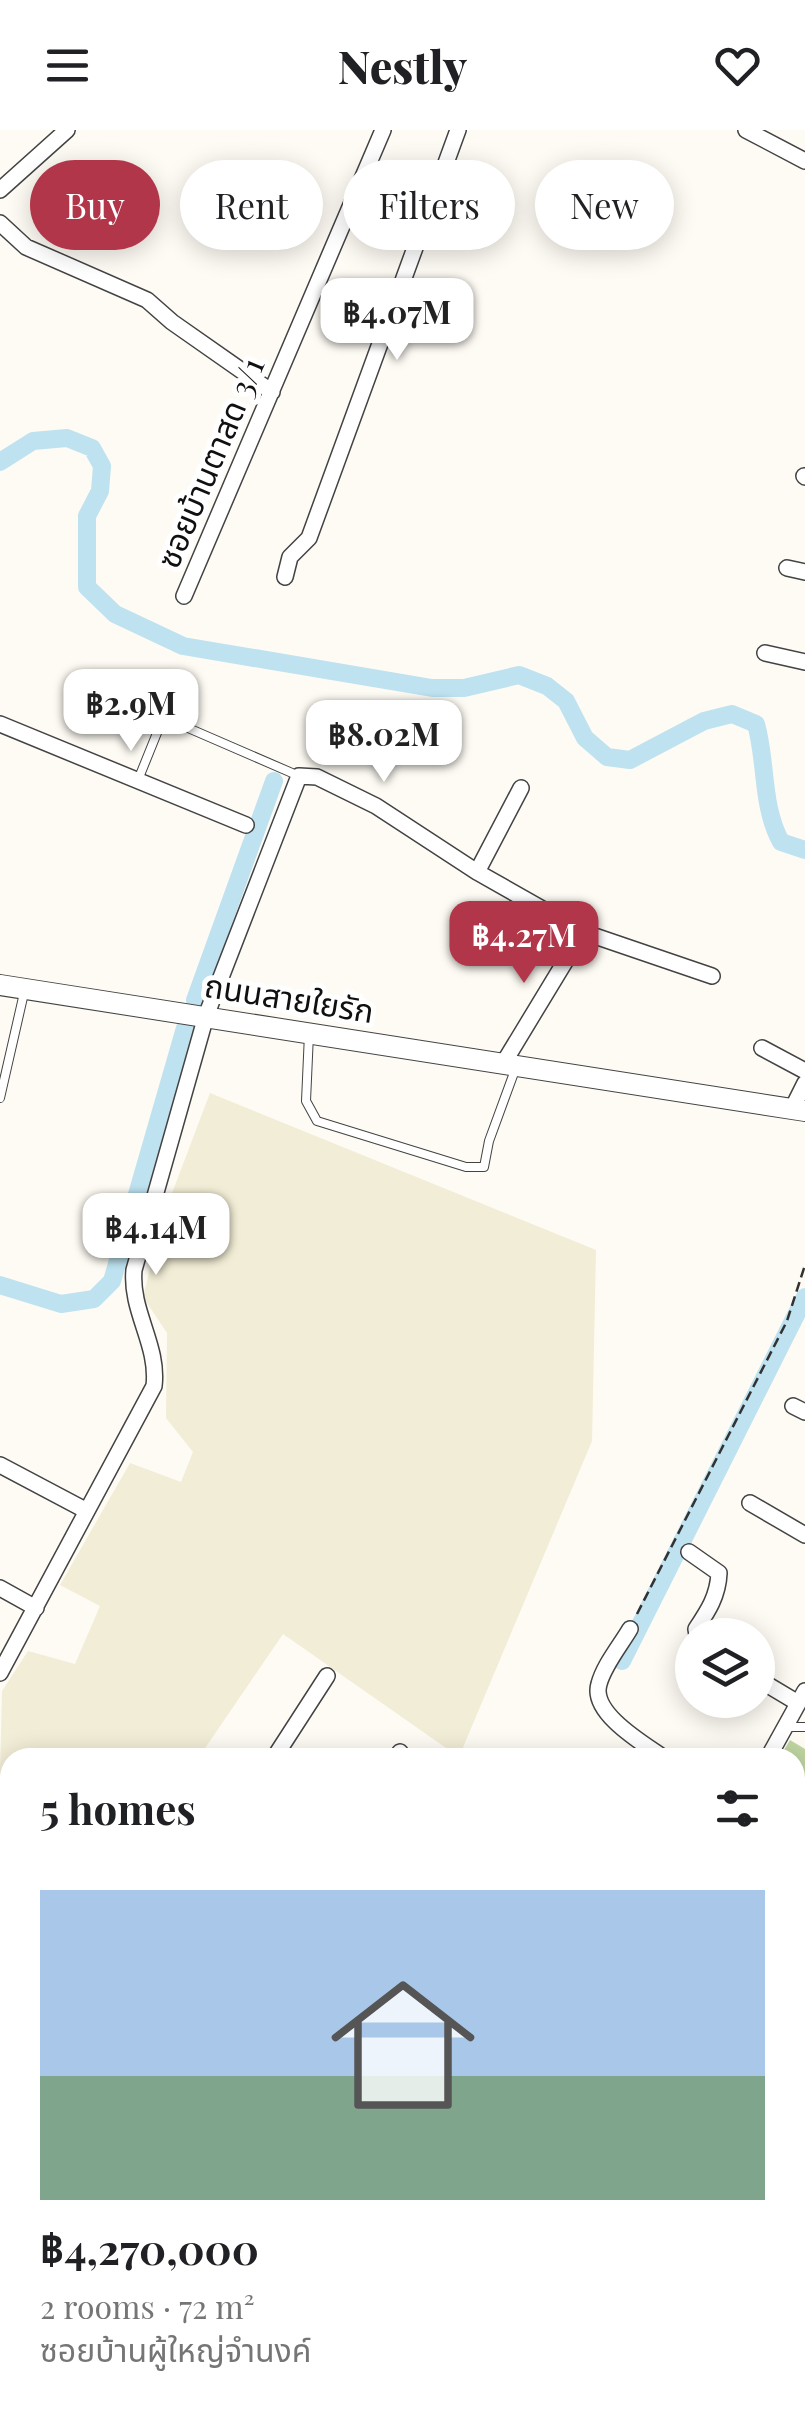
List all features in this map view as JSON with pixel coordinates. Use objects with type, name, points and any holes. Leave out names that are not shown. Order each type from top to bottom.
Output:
[{"type":"street","points":[[0,190],[67,130]]},
{"type":"street","name":"ซอยบ้านตาสด 3/1","points":[[184,596],[382,130]]},
{"type":"street","points":[[284,577],[290,557],[309,538],[458,130]]},
{"type":"street","points":[[746,130],[803,155]]},
{"type":"street","points":[[0,224],[26,246],[147,300],[272,392]]},
{"type":"street","points":[[787,568],[805,572]]},
{"type":"street","points":[[766,653],[805,662]]},
{"type":"street","points":[[0,724],[246,825]]},
{"type":"street","points":[[0,1673],[154,1386],[156,1368],[134,1299],[134,1270],[206,1016],[299,776],[317,777],[376,806],[477,872],[584,932],[712,976]]},
{"type":"street","points":[[477,872],[521,788]]},
{"type":"street","points":[[510,1064],[584,932]]},
{"type":"street","name":"ถนนสายใยรัก","points":[[0,984],[799,1111]]},
{"type":"street","points":[[762,1048],[805,1071]]},
{"type":"street","points":[[799,1111],[805,1083]]},
{"type":"street","points":[[0,1466],[87,1511]]},
{"type":"street","points":[[750,1504],[805,1535]]},
{"type":"street","points":[[690,1552],[719,1573],[712,1604],[703,1618]]},
{"type":"street","points":[[0,1588],[36,1608]]},
{"type":"street","points":[[630,1629],[599,1682],[597,1696],[604,1709],[649,1748]]},
{"type":"street","points":[[280,1748],[327,1676]]},
{"type":"street","points":[[774,1748],[802,1697],[775,1685]]},
{"type":"lane","points":[[138,781],[159,728],[163,722],[172,721],[299,776]]},
{"type":"lane","points":[[0,1098],[25,988]]},
{"type":"lane","points":[[309,1033],[306,1101],[317,1121],[466,1167],[484,1166],[510,1064]]},
{"type":"lane","points":[[785,1728],[805,1727]]},
{"type":"path","points":[[630,1629],[787,1321],[805,1264]]},
{"type":"shaded area","points":[[210,1093],[596,1250],[592,1441],[463,1748],[446,1748],[283,1634],[205,1748],[1,1748],[2,1691],[28,1651],[75,1664],[100,1606],[60,1585],[130,1463],[181,1482],[193,1452],[166,1418],[167,1333],[143,1297],[163,1217]]},
{"type":"green space","points":[[790,1740],[803,1748],[785,1748]]},
{"type":"waterway","points":[[0,462],[33,441],[67,438],[92,448],[102,466],[100,491],[87,516],[87,587],[115,614],[183,646],[432,688],[464,688],[519,675],[547,686],[566,701],[585,738],[607,757],[630,760],[704,721],[732,714],[756,724],[775,828],[781,842],[805,850]]},
{"type":"waterway","points":[[195,1000],[274,781]]},
{"type":"waterway","points":[[0,1285],[61,1304],[94,1299],[112,1281],[185,1028]]},
{"type":"waterway","points":[[622,1661],[805,1297]]}]
